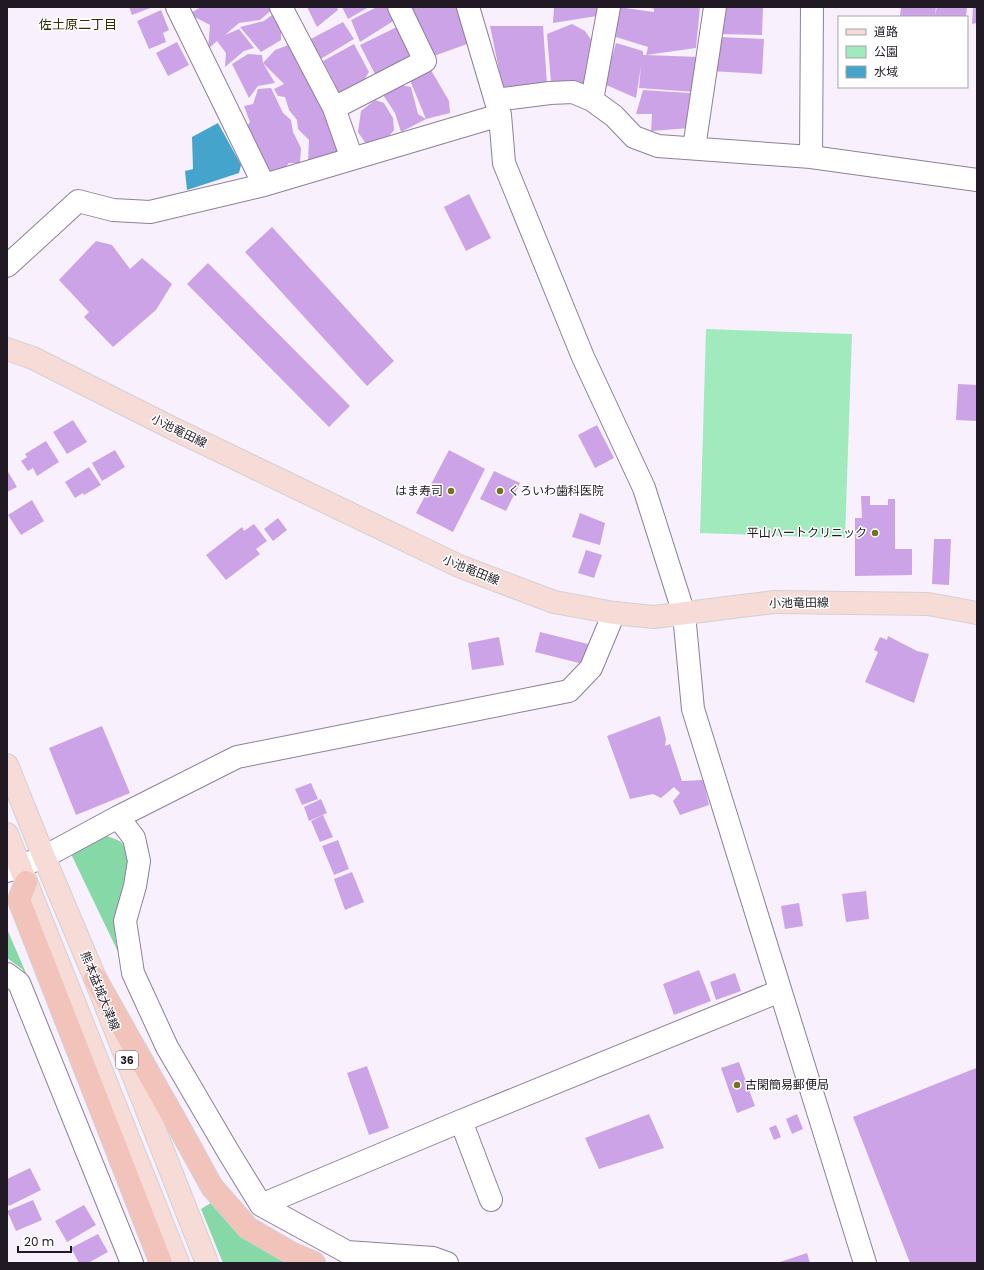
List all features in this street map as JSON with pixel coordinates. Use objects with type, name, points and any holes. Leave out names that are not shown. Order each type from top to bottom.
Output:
[{"type":"highway","points":[[18,873],[19,900],[161,1263]]},
{"type":"highway","points":[[95,978],[180,1127],[212,1187],[248,1228],[291,1253],[314,1263]]},
{"type":"main road","name":"小池竜田線","points":[[7,349],[33,358],[172,428],[459,566],[554,602],[614,614],[654,617],[774,602],[928,604],[977,613]]},
{"type":"main road","name":"熊本益城大津線","points":[[7,765],[95,978],[207,1263]]},
{"type":"main road","name":"36","points":[[7,834],[18,873],[178,1263]]},
{"type":"street","points":[[281,7],[334,108],[352,159]]},
{"type":"street","points":[[334,108],[425,61],[399,7]]},
{"type":"street","points":[[468,7],[498,107],[504,163],[583,357],[644,488],[684,614],[694,709],[780,992],[865,1263]]},
{"type":"street","points":[[592,100],[609,7]]},
{"type":"street","points":[[694,148],[715,7]]},
{"type":"street","points":[[812,7],[812,157]]},
{"type":"street","points":[[183,8],[264,185]]},
{"type":"street","points":[[7,266],[78,201],[113,210],[150,212],[264,185],[352,159],[498,107],[550,93],[573,92],[592,100],[614,116],[634,137],[658,146],[812,157],[977,180]]},
{"type":"street","points":[[18,873],[44,857],[118,817],[237,757],[569,691],[591,668],[614,614]]},
{"type":"street","points":[[118,817],[134,838],[139,861],[135,886],[125,921],[133,973],[167,1047],[228,1153],[261,1205],[347,1252],[434,1258],[447,1263]]},
{"type":"street","points":[[7,974],[19,983],[125,1260]]},
{"type":"street","points":[[261,1205],[461,1121],[780,992]]},
{"type":"street","points":[[461,1121],[491,1200]]},
{"type":"green space","points":[[706,329],[852,334],[845,538],[700,533]]},
{"type":"green space","points":[[103,834],[119,840],[122,843],[131,863],[131,869],[120,898],[115,922],[117,947],[120,956],[72,856],[72,851]]},
{"type":"green space","points":[[7,929],[26,973],[25,974],[22,969],[7,958]]},
{"type":"green space","points":[[214,1201],[292,1263],[223,1263],[201,1209]]},
{"type":"water","points":[[218,123],[241,165],[239,173],[187,190],[185,171],[193,169],[192,137]]},
{"type":"building","points":[[129,7],[153,7],[132,15]]},
{"type":"building","points":[[201,7],[275,7],[260,20],[239,23],[225,35],[239,29],[254,48],[244,51],[225,67],[226,53],[217,41],[208,49],[210,25],[189,14]]},
{"type":"building","points":[[307,7],[337,7],[338,10],[317,27]]},
{"type":"building","points":[[342,7],[369,7],[348,19]]},
{"type":"building","points":[[377,7],[392,7],[398,18],[360,42],[351,20]]},
{"type":"building","points":[[411,7],[458,7],[470,43],[431,57]]},
{"type":"building","points":[[554,7],[598,7],[597,16],[553,23]]},
{"type":"building","points":[[618,7],[654,12],[654,9],[649,7],[700,7],[696,48],[646,55],[648,47],[616,37]]},
{"type":"building","points":[[723,7],[763,7],[762,35],[714,34]]},
{"type":"building","points":[[901,7],[936,7],[935,15],[937,7],[967,7],[966,16],[900,16]]},
{"type":"building","points":[[973,7],[977,7],[977,23],[972,24]]},
{"type":"building","points":[[161,10],[169,30],[163,33],[166,42],[149,49],[137,21]]},
{"type":"building","points":[[277,11],[281,27],[281,40],[261,52],[240,27],[264,21]]},
{"type":"building","points":[[343,22],[354,39],[319,60],[307,41]]},
{"type":"building","points":[[572,24],[585,31],[592,41],[586,86],[551,82],[547,34]]},
{"type":"building","points":[[401,25],[416,56],[377,78],[360,45]]},
{"type":"building","points":[[490,26],[543,26],[547,84],[504,94]]},
{"type":"building","points":[[721,37],[764,39],[762,74],[710,71]]},
{"type":"building","points":[[177,42],[189,65],[168,76],[156,53]]},
{"type":"building","points":[[294,43],[347,152],[308,162],[309,140],[298,129],[297,120],[289,110],[285,97],[278,96],[274,89],[284,84],[263,63],[275,50]]},
{"type":"building","points":[[616,43],[643,51],[643,55],[699,57],[695,92],[639,88],[641,66],[636,98],[604,84]]},
{"type":"building","points":[[354,44],[369,72],[362,83],[341,96],[323,61]]},
{"type":"building","points":[[248,54],[262,55],[263,63],[275,83],[258,86],[249,98],[232,64]]},
{"type":"building","points":[[431,70],[449,101],[450,113],[426,119],[409,78]]},
{"type":"building","points":[[395,84],[411,87],[418,114],[426,119],[401,132],[395,113],[383,95]]},
{"type":"building","points":[[271,88],[283,113],[291,120],[293,132],[301,148],[300,163],[289,163],[278,176],[266,174],[245,129],[250,122],[244,106],[253,104],[258,89]]},
{"type":"building","points":[[643,90],[690,93],[690,128],[651,131],[652,114],[636,114]]},
{"type":"building","points":[[375,100],[384,103],[393,118],[394,130],[384,142],[366,144],[358,132],[361,111]]},
{"type":"building","points":[[469,194],[491,238],[466,251],[444,207]]},
{"type":"building","points":[[272,227],[394,361],[367,386],[245,252]]},
{"type":"building","points":[[96,241],[112,245],[130,269],[142,258],[172,284],[156,310],[113,347],[84,317],[89,312],[59,280]]},
{"type":"building","points":[[208,263],[350,406],[329,427],[187,284]]},
{"type":"building","points":[[958,384],[977,385],[977,421],[956,420]]},
{"type":"building","points":[[73,420],[87,442],[67,454],[53,432]]},
{"type":"building","points":[[597,425],[614,458],[595,468],[578,435]]},
{"type":"building","points":[[46,441],[59,462],[37,476],[33,468],[28,471],[21,461],[27,457],[25,454]]},
{"type":"building","points":[[115,450],[125,467],[102,481],[92,463]]},
{"type":"building","name":"はま寿司","points":[[449,450],[485,469],[453,532],[416,513]]},
{"type":"building","points":[[89,467],[101,485],[84,495],[83,493],[75,498],[65,482]]},
{"type":"building","points":[[7,470],[17,487],[7,492]]},
{"type":"building","name":"くろいわ歯科医院","points":[[494,471],[520,483],[506,511],[480,499]]},
{"type":"building","name":"平山ハートクリニック","points":[[861,496],[870,496],[870,505],[888,505],[888,499],[895,499],[895,549],[912,549],[912,575],[855,576],[855,518],[862,518]]},
{"type":"building","points":[[32,500],[44,521],[21,535],[8,515]]},
{"type":"building","points":[[580,513],[605,523],[600,545],[572,537]]},
{"type":"building","points":[[278,518],[287,530],[273,541],[264,529]]},
{"type":"building","points":[[254,524],[267,541],[256,549],[260,554],[226,580],[206,555],[242,527],[244,531]]},
{"type":"building","points":[[934,539],[951,539],[949,585],[932,584]]},
{"type":"building","points":[[586,550],[602,555],[594,578],[578,573]]},
{"type":"building","points":[[540,632],[588,644],[583,664],[535,652]]},
{"type":"building","points":[[888,636],[917,651],[929,654],[914,703],[865,682],[878,652],[874,650],[880,637],[887,640]]},
{"type":"building","points":[[499,637],[504,665],[472,670],[468,643]]},
{"type":"building","points":[[660,716],[666,739],[665,746],[670,744],[682,781],[703,780],[709,805],[680,815],[673,801],[680,793],[674,787],[661,798],[653,794],[630,799],[607,736]]},
{"type":"building","points":[[102,726],[130,793],[76,815],[49,748]]},
{"type":"building","points":[[311,783],[318,799],[302,805],[295,789]]},
{"type":"building","points":[[321,799],[327,813],[309,821],[304,807]]},
{"type":"building","points":[[323,815],[333,837],[320,842],[311,821]]},
{"type":"building","points":[[338,840],[349,869],[334,875],[322,846]]},
{"type":"building","points":[[352,872],[364,902],[345,910],[334,879]]},
{"type":"building","points":[[866,891],[869,919],[846,922],[842,894]]},
{"type":"building","points":[[799,903],[803,926],[785,929],[781,906]]},
{"type":"building","points":[[699,970],[711,1001],[674,1015],[663,984]]},
{"type":"building","points":[[735,973],[741,991],[716,1000],[710,982]]},
{"type":"building","points":[[739,1062],[755,1106],[737,1113],[721,1068]]},
{"type":"building","points":[[367,1066],[389,1128],[369,1135],[347,1073]]},
{"type":"building","points":[[976,1068],[977,1263],[910,1263],[853,1117]]},
{"type":"building","points":[[649,1114],[664,1148],[599,1169],[585,1138]]},
{"type":"building","points":[[797,1114],[803,1129],[792,1134],[786,1119]]},
{"type":"building","points":[[776,1125],[781,1137],[774,1140],[769,1128]]},
{"type":"building","points":[[30,1168],[41,1190],[9,1206],[7,1203],[7,1179]]},
{"type":"building","points":[[33,1200],[42,1220],[16,1231],[7,1211]]},
{"type":"building","points":[[84,1205],[96,1225],[67,1242],[55,1221]]},
{"type":"building","points":[[98,1234],[108,1252],[88,1263],[79,1263],[71,1248]]},
{"type":"building","points":[[807,1253],[810,1263],[777,1263]]},
{"type":"place","name":"はま寿司","points":[[451,491]]},
{"type":"place","name":"くろいわ歯科医院","points":[[500,491]]},
{"type":"place","name":"平山ハートクリニック","points":[[875,533]]},
{"type":"place","name":"古閑簡易郵便局","points":[[737,1085]]},
{"type":"district","name":"佐土原二丁目","points":[[78,24]]}]
